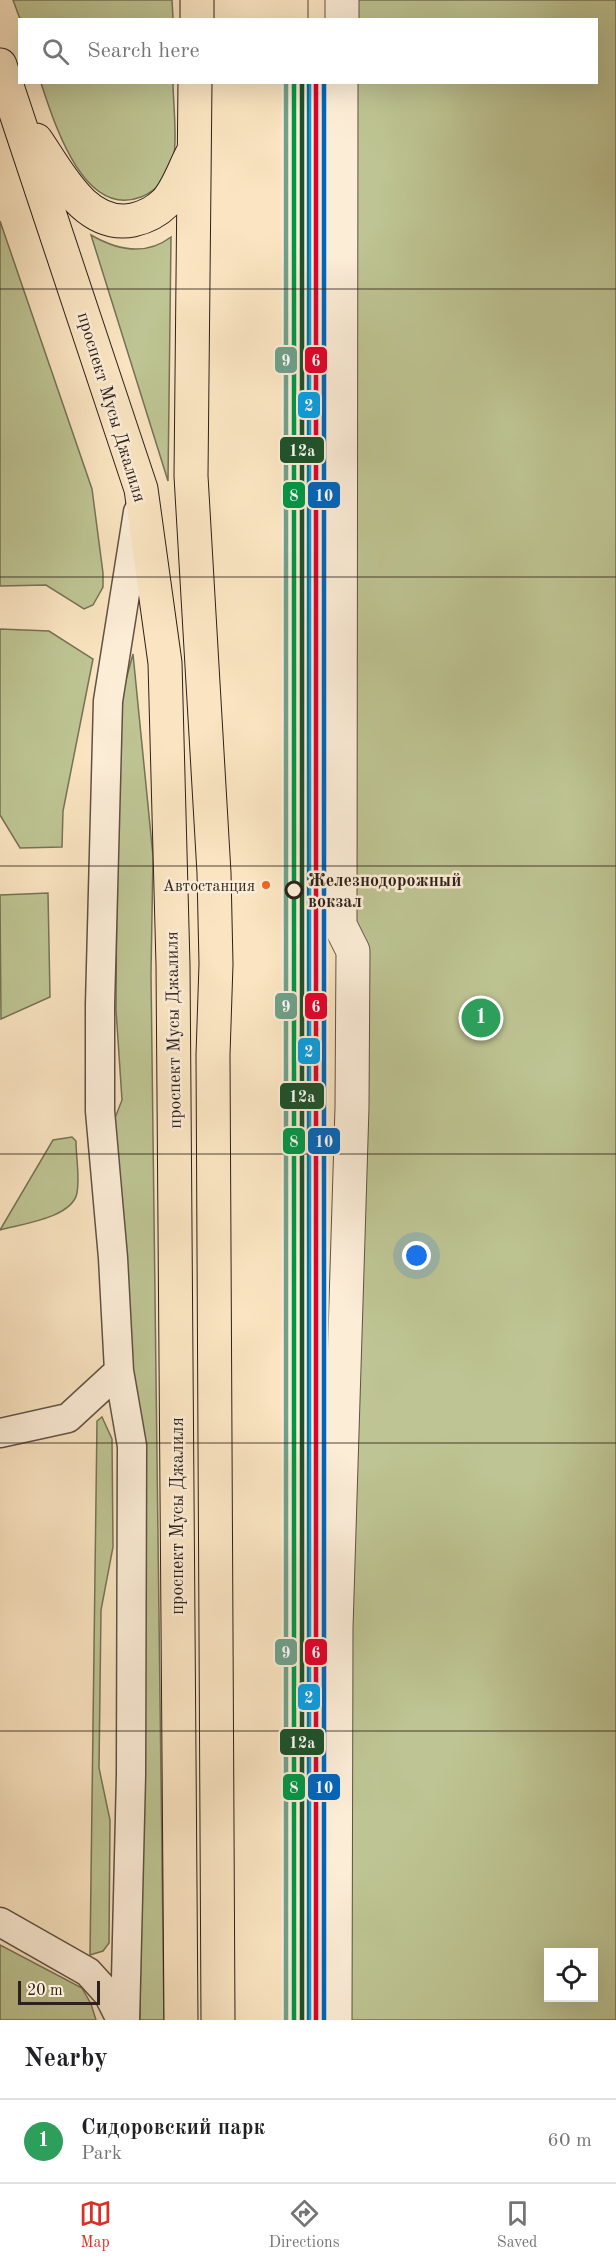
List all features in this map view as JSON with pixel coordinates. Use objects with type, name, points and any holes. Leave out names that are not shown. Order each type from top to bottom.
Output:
[{"type":"main road","points":[[197,0],[197,18]]},
{"type":"main road","name":"проспект Мусы Джалиля","points":[[0,65],[141,489],[165,663],[171,812],[182,2020]]},
{"type":"main road","name":"проспект Мусы Джалиля","points":[[195,84],[191,476],[214,873],[216,964],[213,1067],[218,2020]]},
{"type":"main road","points":[[16,112],[78,200],[100,217],[119,222],[146,217],[166,202],[194,152]]},
{"type":"street","points":[[342,0],[342,18]]},
{"type":"street","points":[[335,2020],[336,1628],[352,1107],[352,951],[340,925],[341,84]]},
{"type":"street","points":[[123,2020],[131,1775],[132,1446],[119,1371],[100,1111],[102,916],[108,701],[119,645],[141,489]]},
{"type":"street","points":[[0,1433],[68,1418],[119,1371]]},
{"type":"street","points":[[0,1922],[88,1972],[108,1994],[123,2020]]},
{"type":"green space","points":[[13,0],[172,0],[173,18],[20,18]]},
{"type":"green space","points":[[352,0],[616,0],[616,2020],[339,2020],[351,84],[598,84],[598,18],[352,18]]},
{"type":"green space","points":[[41,84],[173,84],[175,133],[171,166],[162,182],[141,197],[121,200],[103,194],[87,181],[74,163],[54,120]]},
{"type":"green space","points":[[0,221],[92,489],[103,587],[93,605],[84,609],[46,585],[0,586]]},
{"type":"green space","points":[[91,235],[111,244],[131,249],[152,247],[171,237],[168,481]]},
{"type":"green space","points":[[0,629],[49,631],[93,659],[63,811],[62,847],[20,848],[0,815]]},
{"type":"green space","points":[[133,654],[153,856],[151,974],[164,2020],[140,2020],[145,1449],[127,1368],[113,1123],[122,1100],[116,1010],[118,709]]},
{"type":"green space","points":[[48,893],[50,997],[1,1019],[0,895]]},
{"type":"green space","points":[[72,1137],[76,1141],[78,1174],[77,1193],[73,1202],[44,1219],[0,1230],[53,1140]]},
{"type":"green space","points":[[102,1417],[112,1439],[113,1547],[101,1610],[99,1768],[110,1820],[109,1943],[103,1951],[90,1955],[97,1421]]},
{"type":"green space","points":[[0,1945],[82,1988],[91,2004],[96,2020],[0,2020]]},
{"type":"transit line","name":"9","points":[[286,84],[286,2020]]},
{"type":"transit line","name":"8","points":[[294,84],[294,2020]]},
{"type":"transit line","name":"12а","points":[[302,84],[302,2020]]},
{"type":"transit line","name":"2","points":[[309,84],[309,2020]]},
{"type":"transit line","name":"6","points":[[316,84],[316,2020]]},
{"type":"transit line","name":"10","points":[[324,84],[324,2020]]},
{"type":"place","name":"Автостанция","points":[[266,885]]},
{"type":"place","name":"Железнодорожный вокзал","points":[[294,890]]},
{"type":"place","name":"Сидоровский парк","points":[[481,1018]]}]
